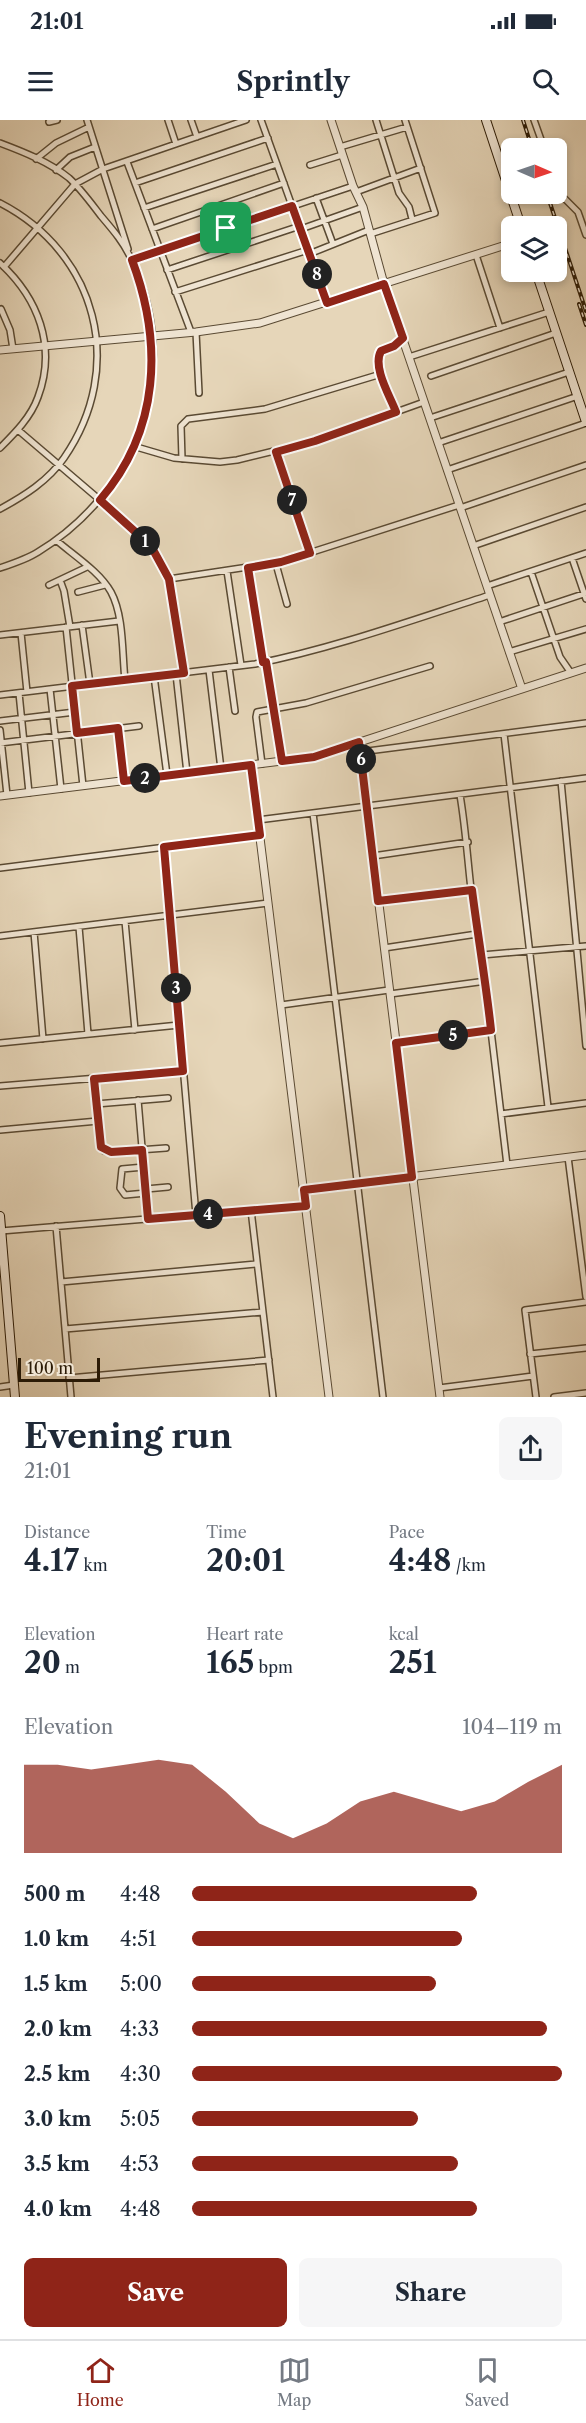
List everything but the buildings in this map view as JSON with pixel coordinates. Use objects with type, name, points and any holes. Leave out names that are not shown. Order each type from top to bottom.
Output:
[{"type":"main road","points":[[486,120],[518,216]]},
{"type":"main road","points":[[539,282],[586,422]]},
{"type":"main road","points":[[0,1216],[12,1386]]},
{"type":"main road","points":[[0,1266],[13,1397]]},
{"type":"street","points":[[49,123],[57,120]]},
{"type":"street","points":[[36,159],[56,143],[96,120]]},
{"type":"street","points":[[168,120],[176,144]]},
{"type":"street","points":[[191,120],[197,137]]},
{"type":"street","points":[[0,448],[18,430],[38,397],[43,372],[44,346],[35,307],[17,279],[2,265],[75,184],[102,169],[197,137],[225,123],[246,120]]},
{"type":"street","points":[[261,120],[327,303]]},
{"type":"street","points":[[331,120],[354,189],[363,207],[384,284],[522,689]]},
{"type":"street","points":[[376,120],[394,177],[412,219]]},
{"type":"street","points":[[534,120],[540,138]]},
{"type":"street","points":[[0,568],[36,554],[56,540],[87,514],[110,489],[141,428],[150,393],[152,336],[143,289],[88,123]]},
{"type":"street","points":[[175,292],[435,213],[406,123],[310,165]]},
{"type":"street","points":[[135,183],[268,138]]},
{"type":"street","points":[[0,143],[36,159],[75,184],[121,240],[132,260]]},
{"type":"street","points":[[56,170],[70,157],[95,147]]},
{"type":"street","points":[[127,162],[175,292],[194,332],[199,393]]},
{"type":"street","points":[[144,208],[277,164]]},
{"type":"street","points":[[132,260],[316,198],[421,168]]},
{"type":"street","points":[[152,229],[284,183]]},
{"type":"street","points":[[316,198],[333,244]]},
{"type":"street","points":[[567,201],[578,212],[586,235]]},
{"type":"street","points":[[0,202],[22,214],[38,227],[63,254],[78,277],[91,306],[98,362],[95,393],[84,424],[59,464],[25,495],[0,509]]},
{"type":"street","points":[[167,270],[363,207]]},
{"type":"street","points":[[0,350],[194,332],[260,323],[501,247]]},
{"type":"street","points":[[476,255],[500,328]]},
{"type":"street","points":[[1,309],[12,337],[13,348]]},
{"type":"street","points":[[409,357],[549,312]]},
{"type":"street","points":[[431,376],[556,333]]},
{"type":"street","points":[[396,412],[381,375],[378,361],[380,353],[403,338]]},
{"type":"street","points":[[430,418],[570,372]]},
{"type":"street","points":[[182,459],[181,426],[188,419],[265,409],[381,375]]},
{"type":"street","points":[[438,443],[578,396]]},
{"type":"street","points":[[133,446],[182,459],[220,462],[276,452],[315,441],[424,402]]},
{"type":"street","points":[[447,470],[586,422]]},
{"type":"street","points":[[18,430],[151,546],[169,579],[184,673]]},
{"type":"street","points":[[276,452],[310,553]]},
{"type":"street","points":[[169,579],[276,564],[586,465]]},
{"type":"street","points":[[473,546],[586,507]]},
{"type":"street","points":[[56,540],[105,585],[116,604],[125,680]]},
{"type":"street","points":[[487,586],[586,553]]},
{"type":"street","points":[[499,622],[543,606],[585,595],[572,558]]},
{"type":"street","points":[[276,564],[286,604]]},
{"type":"street","points":[[49,585],[87,567]]},
{"type":"street","points":[[248,568],[282,761]]},
{"type":"street","points":[[227,571],[241,665]]},
{"type":"street","points":[[531,572],[560,657],[571,673]]},
{"type":"street","points":[[60,580],[64,591],[83,786]]},
{"type":"street","points":[[78,592],[105,585]]},
{"type":"street","points":[[0,695],[264,662],[337,645],[490,595]]},
{"type":"street","points":[[0,635],[119,621]]},
{"type":"street","points":[[82,625],[90,684]]},
{"type":"street","points":[[509,652],[586,629]]},
{"type":"street","points":[[21,633],[27,692]]},
{"type":"street","points":[[262,764],[256,714],[348,692],[430,666]]},
{"type":"street","points":[[229,667],[235,711]]},
{"type":"street","points":[[0,730],[4,796],[314,757],[586,668]]},
{"type":"street","points":[[209,670],[221,769]]},
{"type":"street","points":[[176,674],[187,773]]},
{"type":"street","points":[[154,676],[167,775]]},
{"type":"street","points":[[50,689],[61,789]]},
{"type":"street","points":[[19,693],[29,793]]},
{"type":"street","points":[[0,721],[75,712]]},
{"type":"street","points":[[360,752],[586,723]]},
{"type":"street","points":[[1,743],[139,726]]},
{"type":"street","points":[[118,728],[124,781]]},
{"type":"street","points":[[504,734],[548,1107]]},
{"type":"street","points":[[359,742],[440,1397]]},
{"type":"street","points":[[251,765],[329,1397]]},
{"type":"street","points":[[258,819],[586,778]]},
{"type":"street","points":[[561,781],[586,1046]]},
{"type":"street","points":[[460,795],[468,842],[477,934],[483,955],[507,1165]]},
{"type":"street","points":[[313,813],[359,1183],[382,1397]]},
{"type":"street","points":[[0,868],[260,835]]},
{"type":"street","points":[[373,856],[468,842]]},
{"type":"street","points":[[164,847],[196,1215]]},
{"type":"street","points":[[378,901],[472,890]]},
{"type":"street","points":[[0,936],[268,903]]},
{"type":"street","points":[[125,921],[135,1030]]},
{"type":"street","points":[[79,927],[88,1034]]},
{"type":"street","points":[[34,932],[43,1039]]},
{"type":"street","points":[[384,948],[477,934]]},
{"type":"street","points":[[483,955],[586,946]]},
{"type":"street","points":[[281,1005],[486,981]]},
{"type":"street","points":[[0,1043],[179,1026]]},
{"type":"street","points":[[396,1043],[491,1030]]},
{"type":"street","points":[[0,1086],[183,1071]]},
{"type":"street","points":[[94,1079],[100,1144],[104,1150],[111,1152],[166,1148]]},
{"type":"street","points":[[96,1104],[168,1098]]},
{"type":"street","points":[[138,1100],[148,1219]]},
{"type":"street","points":[[501,1114],[586,1103]]},
{"type":"street","points":[[0,1130],[98,1121]]},
{"type":"street","points":[[304,1190],[586,1155]]},
{"type":"street","points":[[568,1157],[586,1297]]},
{"type":"street","points":[[144,1167],[122,1169],[120,1188],[125,1195],[168,1187]]},
{"type":"street","points":[[1,1231],[306,1206]]},
{"type":"street","points":[[251,1210],[273,1397]]},
{"type":"street","points":[[56,1226],[71,1397]]},
{"type":"street","points":[[61,1282],[257,1264]]},
{"type":"street","points":[[536,1397],[525,1310],[586,1302]]},
{"type":"street","points":[[65,1329],[263,1312]]},
{"type":"street","points":[[530,1354],[586,1348]]},
{"type":"street","points":[[69,1378],[269,1360]]},
{"type":"street","points":[[439,1388],[533,1376]]},
{"type":"street","points":[[0,1387],[12,1386]]},
{"type":"street","points":[[554,1397],[586,1393]]},
{"type":"railway","points":[[523,120],[529,138]]},
{"type":"railway","points":[[550,204],[586,311]]},
{"type":"railway","points":[[579,304],[586,325]]},
{"type":"route","points":[[292,206],[327,303],[384,284],[403,338],[394,346],[381,351],[378,357],[381,375],[396,412],[315,441],[276,452],[310,553],[281,562],[248,568],[282,761],[314,757],[359,742],[378,901],[472,890],[477,934],[483,955],[491,1030],[396,1043],[412,1177],[304,1190],[306,1206],[148,1219],[142,1150],[107,1152],[101,1147],[94,1079],[183,1071],[164,847],[260,835],[251,765],[124,781],[118,728],[77,733],[72,686],[184,673],[169,579],[151,546],[100,500],[110,489],[128,458],[141,428],[150,393],[153,366],[152,336],[143,289],[132,260],[226,228],[292,206]]}]
